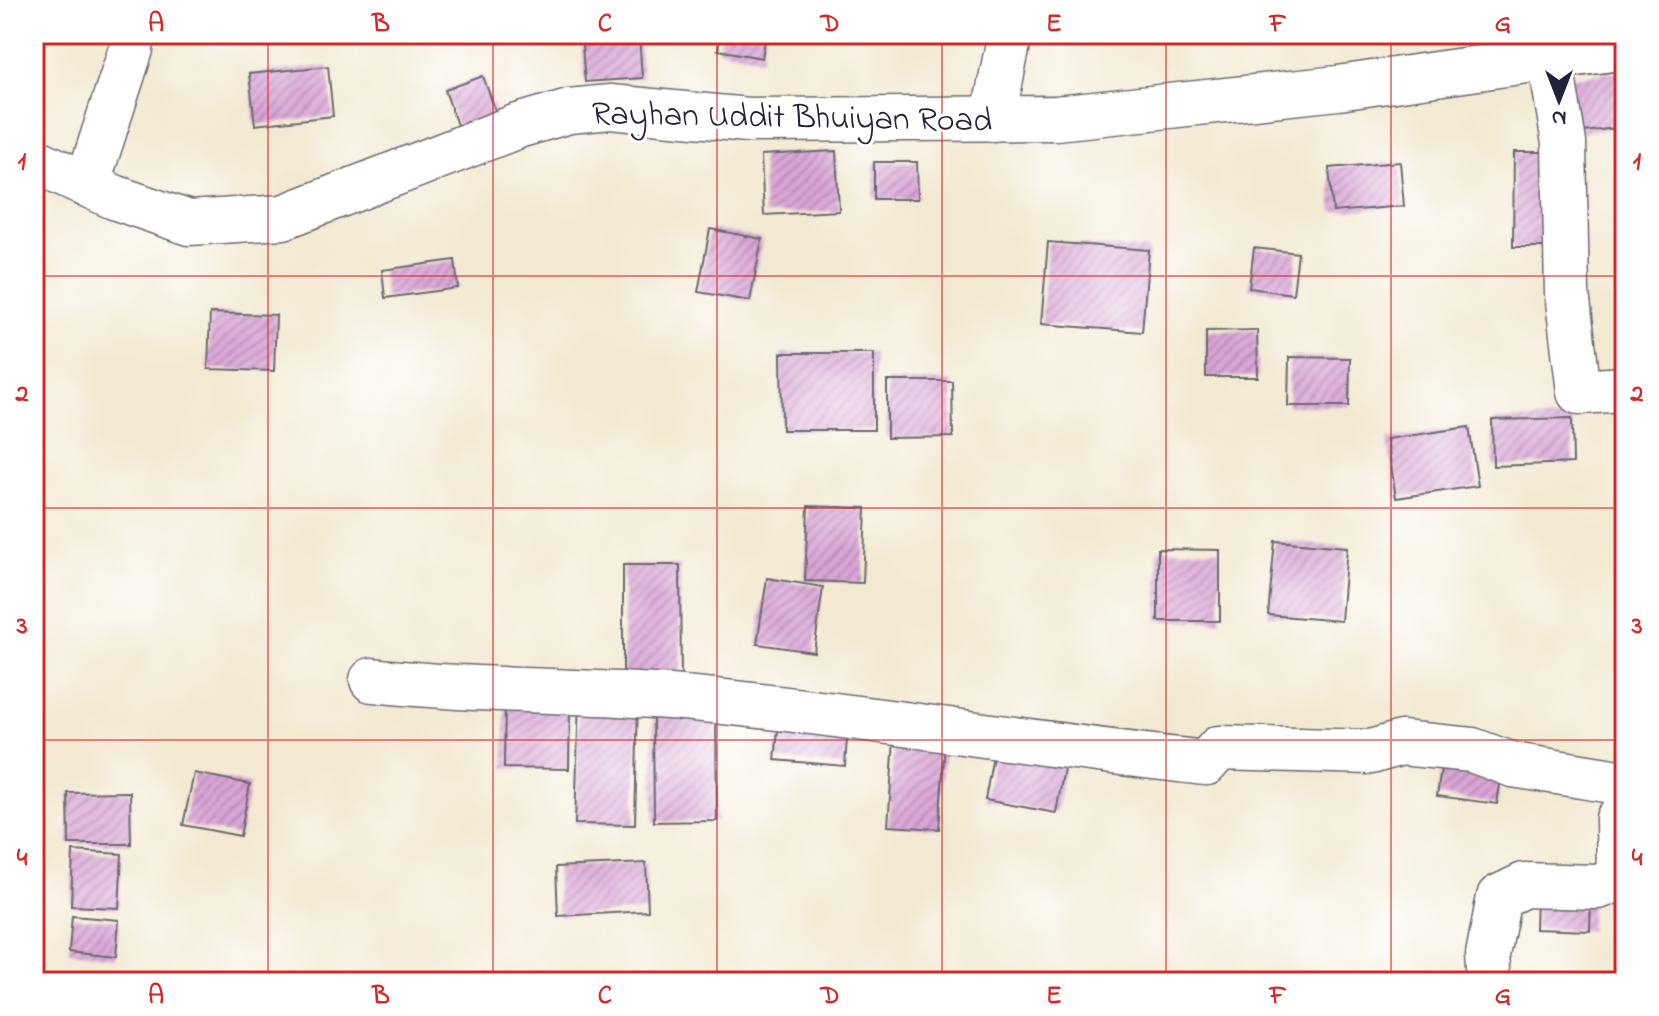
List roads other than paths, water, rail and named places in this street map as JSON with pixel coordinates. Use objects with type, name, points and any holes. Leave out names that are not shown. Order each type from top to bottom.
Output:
[{"type":"street","points":[[87,185],[133,34]]},
{"type":"street","points":[[993,119],[1010,34]]},
{"type":"street","points":[[1547,46],[1564,143],[1567,293],[1579,392],[1625,389]]},
{"type":"street","name":"Rayhan Uddit Bhuiyan Road","points":[[34,160],[87,185],[189,223],[283,217],[518,126],[569,111],[610,107],[748,120],[1056,118],[1306,92],[1547,46],[1625,47]]},
{"type":"street","points":[[372,680],[450,688],[561,689],[696,699],[1206,763],[1219,748],[1371,752],[1401,743],[1472,750],[1513,765],[1625,783]]},
{"type":"street","points":[[1490,982],[1488,955],[1499,897],[1524,885],[1598,887],[1619,879],[1618,819],[1625,817]]}]
